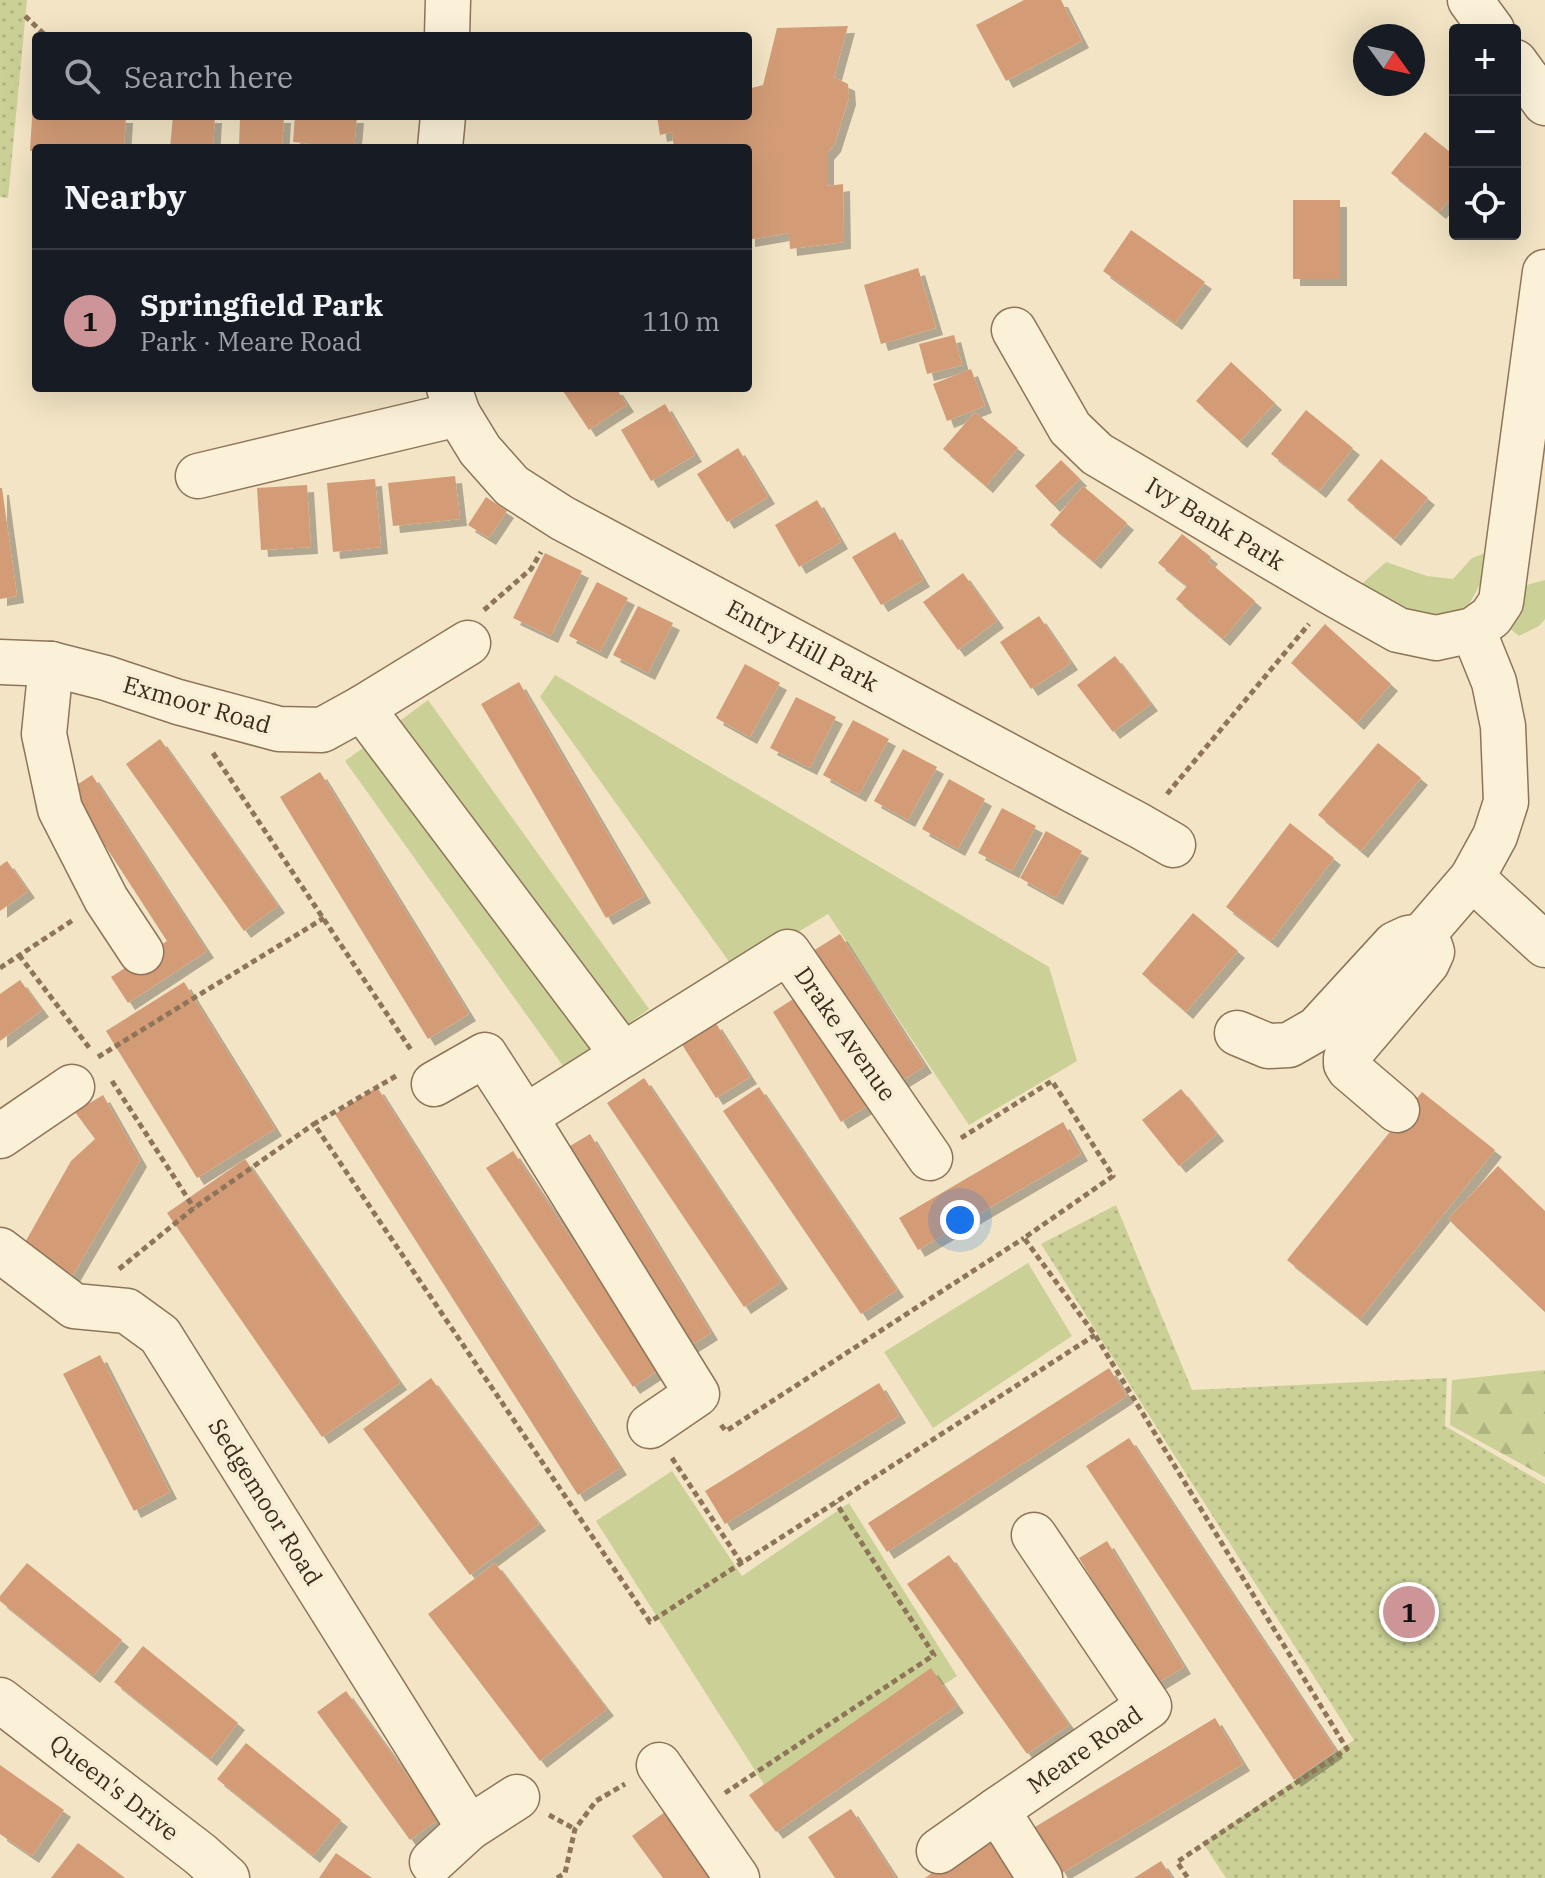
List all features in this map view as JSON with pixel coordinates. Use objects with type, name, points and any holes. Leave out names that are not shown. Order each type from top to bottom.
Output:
[{"type":"street","points":[[447,32],[448,0]]},
{"type":"street","points":[[1470,0],[1488,24]]},
{"type":"street","points":[[1521,70],[1545,103]]},
{"type":"street","points":[[440,144],[443,120]]},
{"type":"street","points":[[1237,1033],[1268,1046],[1289,1045],[1317,1029],[1395,944],[1422,936],[1472,878],[1495,836],[1506,802],[1503,726],[1494,682],[1473,630],[1491,617],[1501,602],[1545,272]]},
{"type":"street","name":"Ivy Bank Park","points":[[1014,330],[1070,428],[1097,454],[1398,630],[1436,638],[1473,630]]},
{"type":"street","name":"Entry Hill Park","points":[[198,476],[453,401],[480,450],[512,486],[562,518],[1157,836]]},
{"type":"street","name":"Exmoor Road","points":[[0,662],[51,664],[279,729],[322,730],[468,643]]},
{"type":"street","points":[[51,664],[44,734],[60,809],[106,899],[141,952]]},
{"type":"street","points":[[362,708],[623,1055]]},
{"type":"street","points":[[1472,878],[1545,945]]},
{"type":"street","points":[[1397,1110],[1349,1069],[1346,1058],[1427,963],[1432,952],[1422,936]]},
{"type":"street","name":"Drake Avenue","points":[[525,1117],[788,952],[930,1158]]},
{"type":"street","points":[[434,1084],[485,1055],[525,1117],[697,1394],[650,1426]]},
{"type":"street","points":[[0,1136],[84,1072]]},
{"type":"street","points":[[0,1250],[74,1306]]},
{"type":"street","name":"Sedgemoor Road","points":[[74,1306],[127,1311],[160,1335],[469,1828]]},
{"type":"street","name":"Meare Road","points":[[997,1810],[1149,1706],[1034,1535]]},
{"type":"street","name":"Queen's Drive","points":[[0,1700],[227,1878]]},
{"type":"street","points":[[659,1765],[737,1878]]},
{"type":"street","points":[[432,1862],[469,1828],[517,1797]]},
{"type":"street","points":[[939,1851],[997,1810],[1040,1878]]},
{"type":"path","points":[[25,16],[42,32]]},
{"type":"path","points":[[468,643],[481,612],[531,569],[545,547]]},
{"type":"path","points":[[1157,836],[1334,594]]},
{"type":"path","points":[[213,753],[434,1084]]},
{"type":"path","points":[[0,968],[106,899]]},
{"type":"path","points":[[84,1072],[324,918]]},
{"type":"path","points":[[697,1394],[726,1431],[1024,1238],[1113,1176],[1052,1081],[930,1158]]},
{"type":"path","points":[[74,1306],[194,1208],[314,1124]]},
{"type":"path","points":[[1024,1238],[1095,1335],[1347,1749],[1177,1862],[1188,1878]]},
{"type":"path","points":[[650,1426],[742,1564]]},
{"type":"path","points":[[694,1813],[934,1655],[836,1503]]},
{"type":"path","points":[[557,1878],[565,1873],[575,1829],[596,1801],[659,1765]]},
{"type":"green space","points":[[0,0],[27,0],[8,198],[0,197]]},
{"type":"green space","points":[[1491,551],[1484,577],[1468,606],[1452,617],[1427,621],[1355,590],[1386,562],[1427,576],[1453,579],[1472,558]]},
{"type":"green space","points":[[1545,580],[1545,619],[1539,626],[1519,636],[1508,627],[1523,586]]},
{"type":"green space","points":[[555,675],[1049,967],[1077,1061],[969,1125],[828,914],[735,970],[540,697]]},
{"type":"green space","points":[[428,700],[649,1009],[620,1030],[397,723]]},
{"type":"green space","points":[[374,740],[597,1047],[566,1070],[345,761]]},
{"type":"green space","points":[[1116,1205],[1192,1390],[1447,1378],[1445,1426],[1545,1484],[1545,1878],[1226,1878],[1203,1843],[1354,1740],[1041,1244]]},
{"type":"green space","points":[[1028,1263],[1072,1336],[933,1428],[884,1352]]},
{"type":"green space","points":[[1545,1370],[1545,1477],[1450,1425],[1452,1380]]},
{"type":"green space","points":[[672,1471],[742,1576],[849,1503],[957,1676],[772,1797],[596,1521]]},
{"type":"building","points":[[1024,0],[1061,0],[1082,41],[1006,81],[976,25]]},
{"type":"building","points":[[848,26],[834,77],[848,84],[849,98],[834,145],[827,153],[827,186],[843,184],[844,242],[790,249],[789,233],[752,239],[752,144],[674,144],[672,132],[660,135],[658,120],[752,120],[752,88],[763,85],[777,28]]},
{"type":"building","points":[[32,118],[126,120],[124,144],[32,144],[30,151]]},
{"type":"building","points":[[173,120],[215,120],[213,144],[170,144]]},
{"type":"building","points":[[240,120],[284,120],[282,144],[239,144]]},
{"type":"building","points":[[295,120],[357,120],[354,144],[293,142]]},
{"type":"building","points":[[1425,132],[1449,151],[1449,200],[1439,212],[1391,173]]},
{"type":"building","points":[[1293,200],[1340,200],[1340,279],[1293,279]]},
{"type":"building","points":[[1131,230],[1205,282],[1175,323],[1103,271]]},
{"type":"building","points":[[918,268],[936,328],[881,344],[864,285]]},
{"type":"building","points":[[954,335],[962,365],[927,374],[919,344]]},
{"type":"building","points":[[1231,362],[1275,403],[1240,441],[1196,401]]},
{"type":"building","points":[[971,369],[985,406],[947,421],[933,384]]},
{"type":"building","points":[[564,392],[619,392],[627,405],[589,430]]},
{"type":"building","points":[[665,404],[695,455],[651,481],[621,430]]},
{"type":"building","points":[[1306,410],[1353,448],[1319,491],[1271,454]]},
{"type":"building","points":[[975,412],[1018,448],[986,486],[943,449]]},
{"type":"building","points":[[738,448],[768,497],[727,522],[697,474]]},
{"type":"building","points":[[1381,459],[1428,498],[1394,539],[1347,500]]},
{"type":"building","points":[[1061,460],[1080,479],[1053,505],[1035,486]]},
{"type":"building","points":[[455,476],[460,519],[393,526],[388,483]]},
{"type":"building","points":[[375,479],[381,547],[333,552],[327,483]]},
{"type":"building","points":[[307,485],[311,547],[261,550],[257,488]]},
{"type":"building","points":[[1083,486],[1127,523],[1094,562],[1050,525]]},
{"type":"building","points":[[0,488],[17,596],[0,599]]},
{"type":"building","points":[[486,497],[507,511],[489,538],[468,525]]},
{"type":"building","points":[[817,500],[841,542],[799,567],[775,525]]},
{"type":"building","points":[[895,532],[923,580],[881,605],[852,557]]},
{"type":"building","points":[[1182,534],[1211,557],[1208,561],[1255,601],[1223,639],[1176,599],[1187,586],[1158,563]]},
{"type":"building","points":[[545,553],[582,571],[551,636],[513,618]]},
{"type":"building","points":[[963,573],[997,621],[958,650],[923,602]]},
{"type":"building","points":[[597,582],[628,598],[600,652],[569,636]]},
{"type":"building","points":[[638,606],[673,623],[648,673],[613,655]]},
{"type":"building","points":[[1039,616],[1071,663],[1031,689],[1000,642]]},
{"type":"building","points":[[1325,624],[1391,684],[1357,723],[1291,663]]},
{"type":"building","points":[[1115,656],[1151,704],[1113,732],[1077,685]]},
{"type":"building","points":[[745,664],[780,683],[750,737],[716,718]]},
{"type":"building","points":[[519,682],[644,896],[606,918],[481,704]]},
{"type":"building","points":[[796,697],[836,717],[810,768],[770,748]]},
{"type":"building","points":[[853,720],[889,739],[859,795],[823,775]]},
{"type":"building","points":[[160,739],[278,906],[244,931],[126,764]]},
{"type":"building","points":[[1378,743],[1421,778],[1361,851],[1318,815]]},
{"type":"building","points":[[903,749],[937,767],[908,820],[874,801]]},
{"type":"building","points":[[320,772],[469,1014],[428,1039],[280,797]]},
{"type":"building","points":[[92,775],[207,951],[128,1003],[111,977],[167,941],[69,790]]},
{"type":"building","points":[[949,779],[985,799],[958,849],[922,829]]},
{"type":"building","points":[[1002,808],[1036,826],[1012,871],[978,853]]},
{"type":"building","points":[[1290,823],[1334,858],[1271,941],[1226,907]]},
{"type":"building","points":[[1046,831],[1082,851],[1056,898],[1020,878]]},
{"type":"building","points":[[7,861],[28,891],[0,911],[0,866]]},
{"type":"building","points":[[1193,913],[1238,951],[1186,1012],[1142,974]]},
{"type":"building","points":[[840,934],[925,1066],[898,1083],[813,951]]},
{"type":"building","points":[[20,980],[42,1010],[0,1041],[0,994]]},
{"type":"building","points":[[184,982],[275,1129],[197,1178],[106,1031]]},
{"type":"building","points":[[804,992],[872,1103],[841,1122],[773,1012]]},
{"type":"building","points":[[715,1022],[750,1077],[716,1098],[681,1043]]},
{"type":"building","points":[[644,1078],[781,1282],[744,1307],[607,1103]]},
{"type":"building","points":[[377,1087],[620,1468],[578,1495],[335,1114]]},
{"type":"building","points":[[759,1087],[897,1290],[861,1314],[723,1111]]},
{"type":"building","points":[[1181,1089],[1217,1134],[1179,1166],[1142,1120]]},
{"type":"building","points":[[1422,1092],[1495,1150],[1360,1319],[1287,1260]]},
{"type":"building","points":[[103,1095],[140,1160],[73,1275],[23,1246],[71,1161],[95,1139],[75,1112]]},
{"type":"building","points":[[1063,1122],[1081,1154],[918,1250],[899,1218]]},
{"type":"building","points":[[590,1134],[711,1333],[687,1348],[565,1149]]},
{"type":"building","points":[[513,1151],[659,1370],[633,1387],[486,1168]]},
{"type":"building","points":[[245,1159],[400,1383],[322,1437],[167,1213]]},
{"type":"building","points":[[1498,1166],[1545,1211],[1545,1312],[1448,1219]]},
{"type":"building","points":[[100,1355],[170,1492],[134,1511],[63,1374]]},
{"type":"building","points":[[1109,1368],[1127,1396],[887,1552],[868,1523]]},
{"type":"building","points":[[431,1378],[539,1524],[470,1575],[363,1429]]},
{"type":"building","points":[[879,1383],[899,1416],[725,1524],[705,1491]]},
{"type":"building","points":[[1129,1438],[1336,1751],[1294,1780],[1086,1466]]},
{"type":"building","points":[[1107,1541],[1184,1667],[1156,1684],[1079,1558]]},
{"type":"building","points":[[949,1555],[1069,1725],[1027,1754],[907,1584]]},
{"type":"building","points":[[27,1563],[122,1640],[93,1676],[0,1601],[0,1596]]},
{"type":"building","points":[[495,1563],[607,1709],[540,1761],[428,1614]]},
{"type":"building","points":[[143,1646],[238,1723],[210,1759],[114,1682]]},
{"type":"building","points":[[931,1668],[957,1706],[776,1832],[749,1795]]},
{"type":"building","points":[[346,1691],[439,1819],[410,1840],[317,1712]]},
{"type":"building","points":[[1215,1718],[1243,1764],[1062,1873],[1035,1827]]},
{"type":"building","points":[[246,1743],[341,1820],[313,1856],[217,1779]]},
{"type":"building","points":[[0,1765],[64,1810],[32,1856],[0,1834]]},
{"type":"building","points":[[851,1809],[896,1878],[835,1878],[808,1837]]},
{"type":"building","points":[[665,1812],[713,1878],[663,1878],[632,1836]]},
{"type":"building","points":[[988,1832],[1022,1878],[925,1878]]},
{"type":"building","points":[[78,1843],[104,1862],[125,1878],[51,1878]]},
{"type":"building","points":[[336,1853],[372,1878],[319,1878]]},
{"type":"building","points":[[1161,1861],[1172,1878],[1134,1878]]},
{"type":"place","name":"Springfield Park","points":[[1409,1612]]}]
